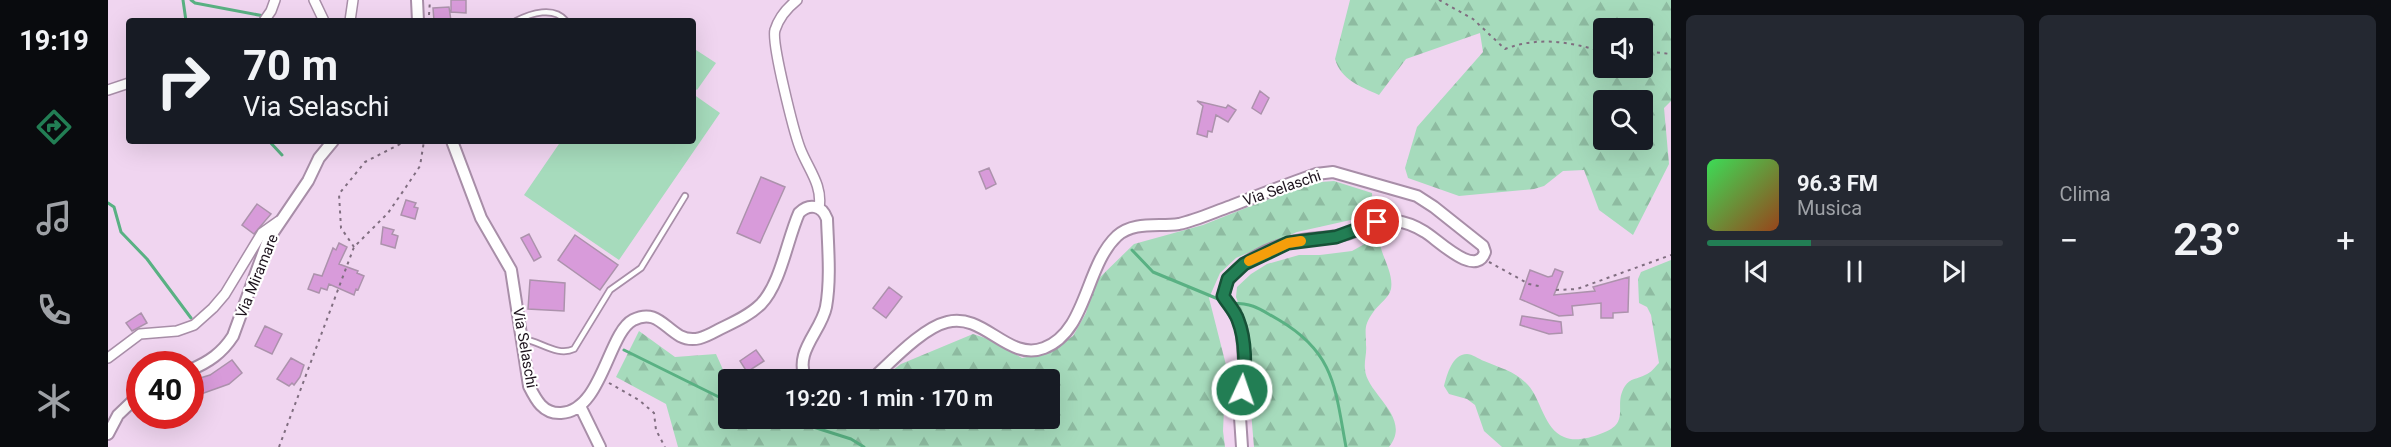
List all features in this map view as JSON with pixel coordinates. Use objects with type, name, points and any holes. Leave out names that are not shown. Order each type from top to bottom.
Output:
[{"type":"street","points":[[266,18],[275,0]]},
{"type":"street","points":[[314,0],[323,18]]},
{"type":"street","points":[[350,18],[352,0]]},
{"type":"street","points":[[417,0],[418,18]]},
{"type":"street","points":[[797,0],[785,10],[774,31],[777,60],[799,147],[814,176],[821,196],[819,208],[827,219],[826,308],[803,356],[803,369]]},
{"type":"street","points":[[108,90],[126,84]]},
{"type":"street","name":"Via Miramare","points":[[204,363],[216,357],[233,336],[268,240],[308,181],[319,158],[331,144]]},
{"type":"street","name":"Via Selaschi","points":[[453,144],[481,218],[511,270],[529,386],[542,407],[548,411],[572,412],[580,406]]},
{"type":"street","name":"Via Selaschi","points":[[884,369],[925,333],[946,322],[970,322],[1011,346],[1026,351],[1043,349],[1067,332],[1081,309],[1094,269],[1118,236],[1134,227],[1179,224],[1316,174],[1333,172],[1417,196],[1483,246],[1485,252],[1483,258]]},
{"type":"street","points":[[600,447],[580,406],[603,373],[622,329],[630,321],[641,316],[652,316],[679,335],[690,340],[702,339],[747,315],[760,305],[776,281],[799,213],[807,207],[819,208]]},
{"type":"street","points":[[108,358],[140,334],[177,331],[194,325],[225,294],[262,233],[284,218]]},
{"type":"street","points":[[1242,447],[1239,402],[1245,377],[1242,331],[1237,317],[1223,296],[1228,279],[1244,264],[1288,243],[1336,237],[1377,222],[1395,220],[1426,232],[1456,256],[1474,261],[1483,258]]},
{"type":"street","points":[[108,434],[118,415],[126,407]]},
{"type":"lane","points":[[520,18],[552,11],[561,14],[564,18]]},
{"type":"lane","points":[[520,339],[533,340],[560,352],[574,348],[610,290],[641,268],[686,196]]},
{"type":"path","points":[[429,18],[430,0]]},
{"type":"path","points":[[1438,0],[1473,19],[1505,49],[1518,44],[1547,40],[1571,42],[1593,49]]},
{"type":"path","points":[[1653,52],[1671,54]]},
{"type":"path","points":[[354,247],[340,228],[339,194],[365,162],[400,144]]},
{"type":"path","points":[[279,447],[354,247],[388,213],[406,188],[420,166],[424,144]]},
{"type":"path","points":[[1556,290],[1576,289],[1671,255]]},
{"type":"path","points":[[1483,258],[1528,284],[1543,287]]},
{"type":"path","points":[[603,373],[610,385],[639,400],[654,413],[656,430],[665,447]]},
{"type":"green space","points":[[1350,0],[1671,0],[1671,101],[1664,108],[1669,164],[1633,235],[1599,210],[1584,170],[1563,171],[1544,186],[1534,189],[1459,196],[1408,178],[1405,168],[1417,127],[1483,52],[1480,33],[1406,59],[1379,95],[1358,85],[1338,66],[1335,59]]},
{"type":"green space","points":[[696,50],[716,63],[696,89]]},
{"type":"green space","points":[[696,96],[720,113],[619,260],[524,195],[559,144],[696,144]]},
{"type":"green space","points":[[1334,181],[1372,193],[1373,215],[1297,232],[1236,258],[1220,273],[1209,298],[1226,365],[1223,431],[1225,447],[678,447],[666,404],[616,377],[639,331],[675,357],[716,354],[723,369],[718,369],[718,429],[1060,429],[1060,369],[894,369],[901,364],[973,334],[991,340],[1022,358],[1050,352],[1073,336],[1086,313],[1094,283],[1134,244],[1203,225],[1308,183]]},
{"type":"green space","points":[[1379,236],[1390,276],[1391,289],[1370,316],[1367,324],[1365,366],[1367,378],[1396,426],[1395,436],[1389,447],[1254,447],[1251,361],[1247,327],[1236,297],[1237,287],[1267,264],[1299,255],[1352,251]]},
{"type":"green space","points":[[1671,260],[1671,447],[1502,447],[1484,431],[1475,405],[1467,399],[1449,394],[1444,386],[1454,361],[1462,355],[1469,354],[1507,370],[1523,380],[1532,391],[1547,421],[1557,433],[1564,437],[1582,439],[1610,430],[1619,419],[1620,400],[1627,383],[1649,373],[1659,363],[1651,315],[1647,307],[1639,303],[1638,279],[1641,272]]},
{"type":"building","points":[[451,0],[466,0],[466,13],[451,12]]},
{"type":"building","points":[[449,7],[451,18],[434,18],[433,8]]},
{"type":"building","points":[[1260,91],[1269,98],[1261,114],[1252,108]]},
{"type":"building","points":[[1197,101],[1226,108],[1228,105],[1236,110],[1228,122],[1216,115],[1212,132],[1208,131],[1207,137],[1197,134],[1203,106]]},
{"type":"building","points":[[989,168],[996,184],[986,189],[979,172]]},
{"type":"building","points":[[761,177],[785,187],[760,243],[737,233]]},
{"type":"building","points":[[406,200],[416,203],[414,207],[418,208],[415,219],[401,215]]},
{"type":"building","points":[[257,204],[271,214],[254,234],[242,225]]},
{"type":"building","points":[[383,227],[394,230],[392,234],[398,236],[395,248],[381,244]]},
{"type":"building","points":[[529,234],[541,257],[534,261],[521,238]]},
{"type":"building","points":[[575,235],[618,265],[600,290],[558,260]]},
{"type":"building","points":[[339,243],[347,247],[339,264],[358,271],[357,273],[364,276],[358,290],[356,289],[354,295],[329,284],[327,290],[321,288],[319,293],[308,289],[314,274],[322,276],[333,248],[336,250]]},
{"type":"building","points":[[1555,269],[1563,272],[1554,295],[1595,291],[1593,287],[1629,277],[1628,312],[1613,313],[1613,318],[1601,318],[1601,303],[1572,306],[1573,315],[1559,316],[1520,299],[1530,270],[1548,277],[1552,276]]},
{"type":"building","points":[[530,280],[565,283],[564,311],[528,309]]},
{"type":"building","points":[[889,287],[902,297],[886,318],[873,308]]},
{"type":"building","points":[[141,313],[147,323],[132,331],[126,323]]},
{"type":"building","points":[[1522,316],[1561,322],[1562,333],[1549,334],[1520,325]]},
{"type":"building","points":[[265,326],[282,334],[272,354],[255,346]]},
{"type":"building","points":[[756,350],[764,361],[752,369],[745,369],[740,361]]},
{"type":"building","points":[[291,358],[304,365],[300,377],[294,385],[292,383],[289,386],[277,379]]},
{"type":"building","points":[[232,360],[242,373],[229,384],[204,393],[204,377]]},
{"type":"waterway","points":[[183,0],[186,18]]},
{"type":"waterway","points":[[191,0],[195,3],[264,16]]},
{"type":"waterway","points":[[272,144],[282,155]]},
{"type":"waterway","points":[[108,203],[114,207],[121,232],[147,259],[191,318]]},
{"type":"waterway","points":[[1132,250],[1153,272],[1223,301]]},
{"type":"waterway","points":[[1232,303],[1262,310],[1298,333],[1312,345],[1322,359],[1335,390],[1346,447]]},
{"type":"waterway","points":[[624,350],[718,397]]},
{"type":"waterway","points":[[820,429],[851,439],[864,447]]},
{"type":"slow traffic","points":[[1249,261],[1288,243],[1301,241]]},
{"type":"route","points":[[1242,390],[1245,377],[1242,331],[1237,317],[1223,296],[1228,279],[1244,264],[1288,243],[1336,237],[1377,222]]}]
